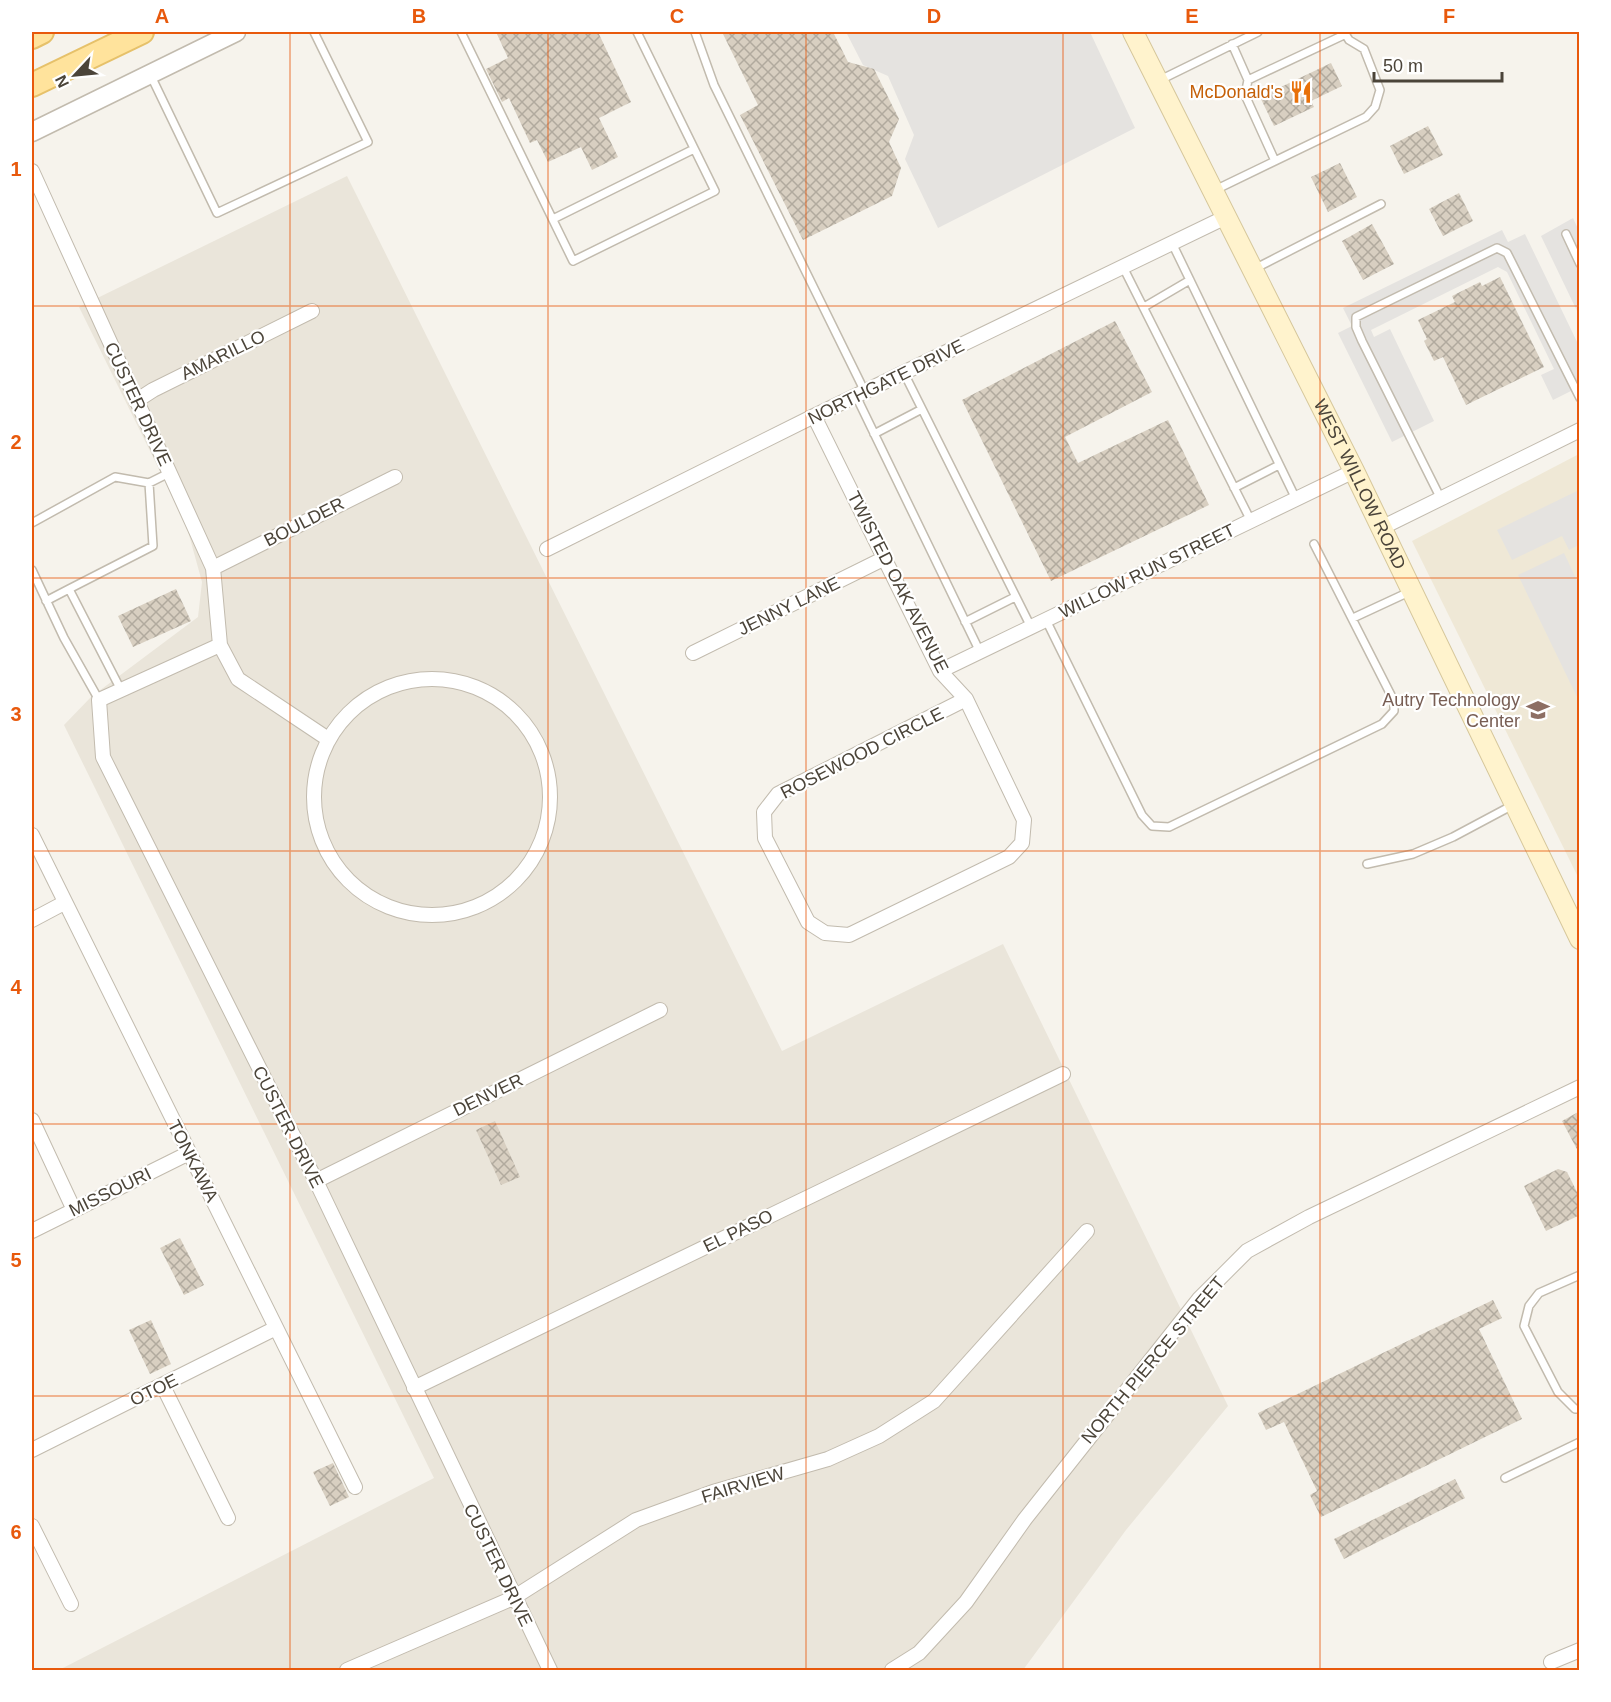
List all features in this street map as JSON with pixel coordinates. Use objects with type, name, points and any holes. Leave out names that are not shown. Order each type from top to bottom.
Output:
[{"type":"main road","points":[[32,37],[42,32]]},
{"type":"main road","points":[[32,86],[142,32]]},
{"type":"main road","name":"WEST WILLOW ROAD","points":[[1133,32],[1354,471],[1580,939]]},
{"type":"street","points":[[32,132],[236,32]]},
{"type":"street","name":"CUSTER DRIVE","points":[[32,171],[213,567],[220,645],[238,679],[328,739]]},
{"type":"street","name":"NORTHGATE DRIVE","points":[[548,549],[1226,217]]},
{"type":"street","name":"AMARILLO","points":[[136,400],[312,311]]},
{"type":"street","name":"TWISTED OAK AVENUE","points":[[814,417],[940,671],[966,699],[1024,820],[1022,843]]},
{"type":"street","points":[[1381,528],[1580,430]]},
{"type":"street","name":"WILLOW RUN STREET","points":[[940,671],[1354,471]]},
{"type":"street","name":"BOULDER","points":[[213,567],[395,477]]},
{"type":"street","name":"JENNY LANE","points":[[693,653],[885,558]]},
{"type":"street","points":[[99,700],[220,645]]},
{"type":"street","points":[[443,678],[483,689],[516,713],[546,762],[551,803],[542,844],[511,887],[476,909],[435,916],[375,902],[343,876],[322,841],[313,800],[319,759],[328,739],[339,723],[364,699],[401,682],[443,678]]},
{"type":"street","name":"ROSEWOOD CIRCLE","points":[[966,699],[778,794],[764,812],[765,838],[808,922],[825,933],[849,935],[1009,857],[1022,843]]},
{"type":"street","name":"CUSTER DRIVE","points":[[99,700],[103,757],[316,1181],[513,1598],[550,1671]]},
{"type":"street","name":"TONKAWA","points":[[32,835],[355,1487]]},
{"type":"street","points":[[32,920],[64,903]]},
{"type":"street","name":"DENVER","points":[[316,1181],[660,1010]]},
{"type":"street","name":"EL PASO","points":[[414,1388],[1063,1074]]},
{"type":"street","name":"NORTH PIERCE STREET","points":[[892,1671],[919,1653],[966,1602],[1024,1519],[1198,1299],[1248,1251],[1309,1216],[1580,1087]]},
{"type":"street","points":[[32,1120],[74,1210]]},
{"type":"street","name":"MISSOURI","points":[[32,1232],[189,1153]]},
{"type":"street","name":"FAIRVIEW","points":[[347,1671],[513,1598],[636,1520],[712,1492],[828,1459],[879,1436],[934,1401],[1087,1231]]},
{"type":"street","name":"OTOE","points":[[32,1450],[276,1328]]},
{"type":"street","points":[[163,1386],[228,1518]]},
{"type":"street","points":[[32,1526],[71,1604]]},
{"type":"street","points":[[1551,1662],[1580,1650]]},
{"type":"lane","points":[[150,73],[217,213],[368,142],[314,32]]},
{"type":"lane","points":[[461,32],[573,261],[715,190],[637,32]]},
{"type":"lane","points":[[694,32],[714,85],[861,394],[874,434],[980,652]]},
{"type":"lane","points":[[1158,81],[1258,32]]},
{"type":"lane","points":[[1213,192],[1366,117],[1375,107],[1380,90],[1364,50],[1348,40],[1345,33],[1248,80]]},
{"type":"lane","points":[[1232,44],[1244,66],[1248,80],[1245,95],[1275,161]]},
{"type":"lane","points":[[553,219],[694,149]]},
{"type":"lane","points":[[1252,270],[1381,204]]},
{"type":"lane","points":[[1566,234],[1580,264]]},
{"type":"lane","points":[[1172,243],[1296,499]]},
{"type":"lane","points":[[1441,499],[1362,341],[1356,327],[1356,317],[1497,248],[1507,253],[1580,398]]},
{"type":"lane","points":[[1123,267],[1251,521]]},
{"type":"lane","points":[[1144,307],[1190,280]]},
{"type":"lane","points":[[904,373],[1030,627]]},
{"type":"lane","points":[[874,434],[922,409]]},
{"type":"lane","points":[[1234,488],[1279,465]]},
{"type":"lane","points":[[32,523],[115,477],[149,483],[170,473]]},
{"type":"lane","points":[[46,601],[153,546],[149,483]]},
{"type":"lane","points":[[1046,620],[1142,815],[1152,826],[1169,826],[1382,724],[1394,711],[1394,701],[1314,544]]},
{"type":"lane","points":[[32,570],[99,700]]},
{"type":"lane","points":[[69,589],[121,690]]},
{"type":"lane","points":[[1353,618],[1411,591]]},
{"type":"lane","points":[[965,622],[1015,597]]},
{"type":"lane","points":[[1367,864],[1413,854],[1453,837],[1515,804]]},
{"type":"lane","points":[[1580,1275],[1539,1293],[1529,1306],[1524,1326],[1558,1392],[1575,1409],[1580,1409]]},
{"type":"lane","points":[[1505,1478],[1580,1442]]},
{"type":"shaded area","points":[[846,32],[1090,32],[1135,128],[938,228],[905,159],[914,135],[888,76],[863,65]]},
{"type":"shaded area","points":[[347,176],[782,1051],[1003,944],[1228,1406],[1126,1530],[1023,1670],[59,1670],[434,1478],[64,725],[91,697],[198,617],[202,582],[186,524],[79,307]]},
{"type":"shaded area","points":[[1573,218],[1579,231],[1579,315],[1541,236]]},
{"type":"shaded area","points":[[1502,230],[1508,242],[1525,234],[1579,346],[1579,387],[1553,400],[1541,375],[1554,369],[1507,272],[1498,267],[1371,330],[1374,337],[1390,329],[1434,421],[1392,442],[1338,333],[1352,326],[1343,308]]},
{"type":"shaded area","name":"Autry Technology Center","points":[[1579,454],[1579,879],[1412,541]]},
{"type":"shaded area","points":[[1579,490],[1579,545],[1569,550],[1562,536],[1512,560],[1497,530]]},
{"type":"shaded area","points":[[1564,553],[1579,585],[1579,701],[1518,575]]},
{"type":"building","points":[[496,32],[598,32],[631,102],[599,118],[618,157],[592,170],[581,147],[548,162],[537,140],[530,143],[509,98],[502,102],[486,69],[508,58]]},
{"type":"building","points":[[722,32],[833,32],[848,62],[874,69],[899,119],[889,142],[901,168],[892,196],[803,240],[740,115],[758,105]]},
{"type":"building","name":"McDonald's","points":[[1331,63],[1342,86],[1311,101],[1314,107],[1274,126],[1260,97]]},
{"type":"building","points":[[1428,126],[1443,155],[1404,174],[1390,146]]},
{"type":"building","points":[[1340,163],[1357,197],[1328,212],[1311,177]]},
{"type":"building","points":[[1459,193],[1473,221],[1443,236],[1429,209]]},
{"type":"building","points":[[1372,224],[1394,264],[1363,280],[1342,241]]},
{"type":"building","points":[[1500,277],[1544,367],[1466,405],[1443,357],[1434,361],[1424,341],[1427,339],[1418,320],[1455,302],[1452,296],[1480,282],[1482,286]]},
{"type":"building","points":[[1115,321],[1152,392],[1065,437],[1078,463],[1168,420],[1209,505],[1051,581],[962,400]]},
{"type":"building","points":[[176,589],[191,621],[133,647],[118,616]]},
{"type":"building","points":[[1580,1111],[1580,1155],[1562,1121]]},
{"type":"building","points":[[495,1121],[520,1177],[501,1185],[476,1130]]},
{"type":"building","points":[[1558,1169],[1567,1172],[1580,1198],[1580,1215],[1546,1231],[1524,1186]]},
{"type":"building","points":[[180,1238],[204,1285],[184,1295],[160,1248]]},
{"type":"building","points":[[1493,1300],[1502,1318],[1479,1329],[1522,1419],[1321,1517],[1310,1495],[1317,1491],[1284,1422],[1266,1430],[1258,1413]]},
{"type":"building","points":[[151,1320],[171,1364],[150,1374],[129,1330]]},
{"type":"building","points":[[333,1463],[349,1497],[330,1506],[313,1472]]},
{"type":"building","points":[[1455,1479],[1465,1498],[1344,1559],[1334,1539]]},
{"type":"place","name":"McDonald's","points":[[1301,92]]},
{"type":"place","name":"Autry Technology Center","points":[[1538,710]]}]
